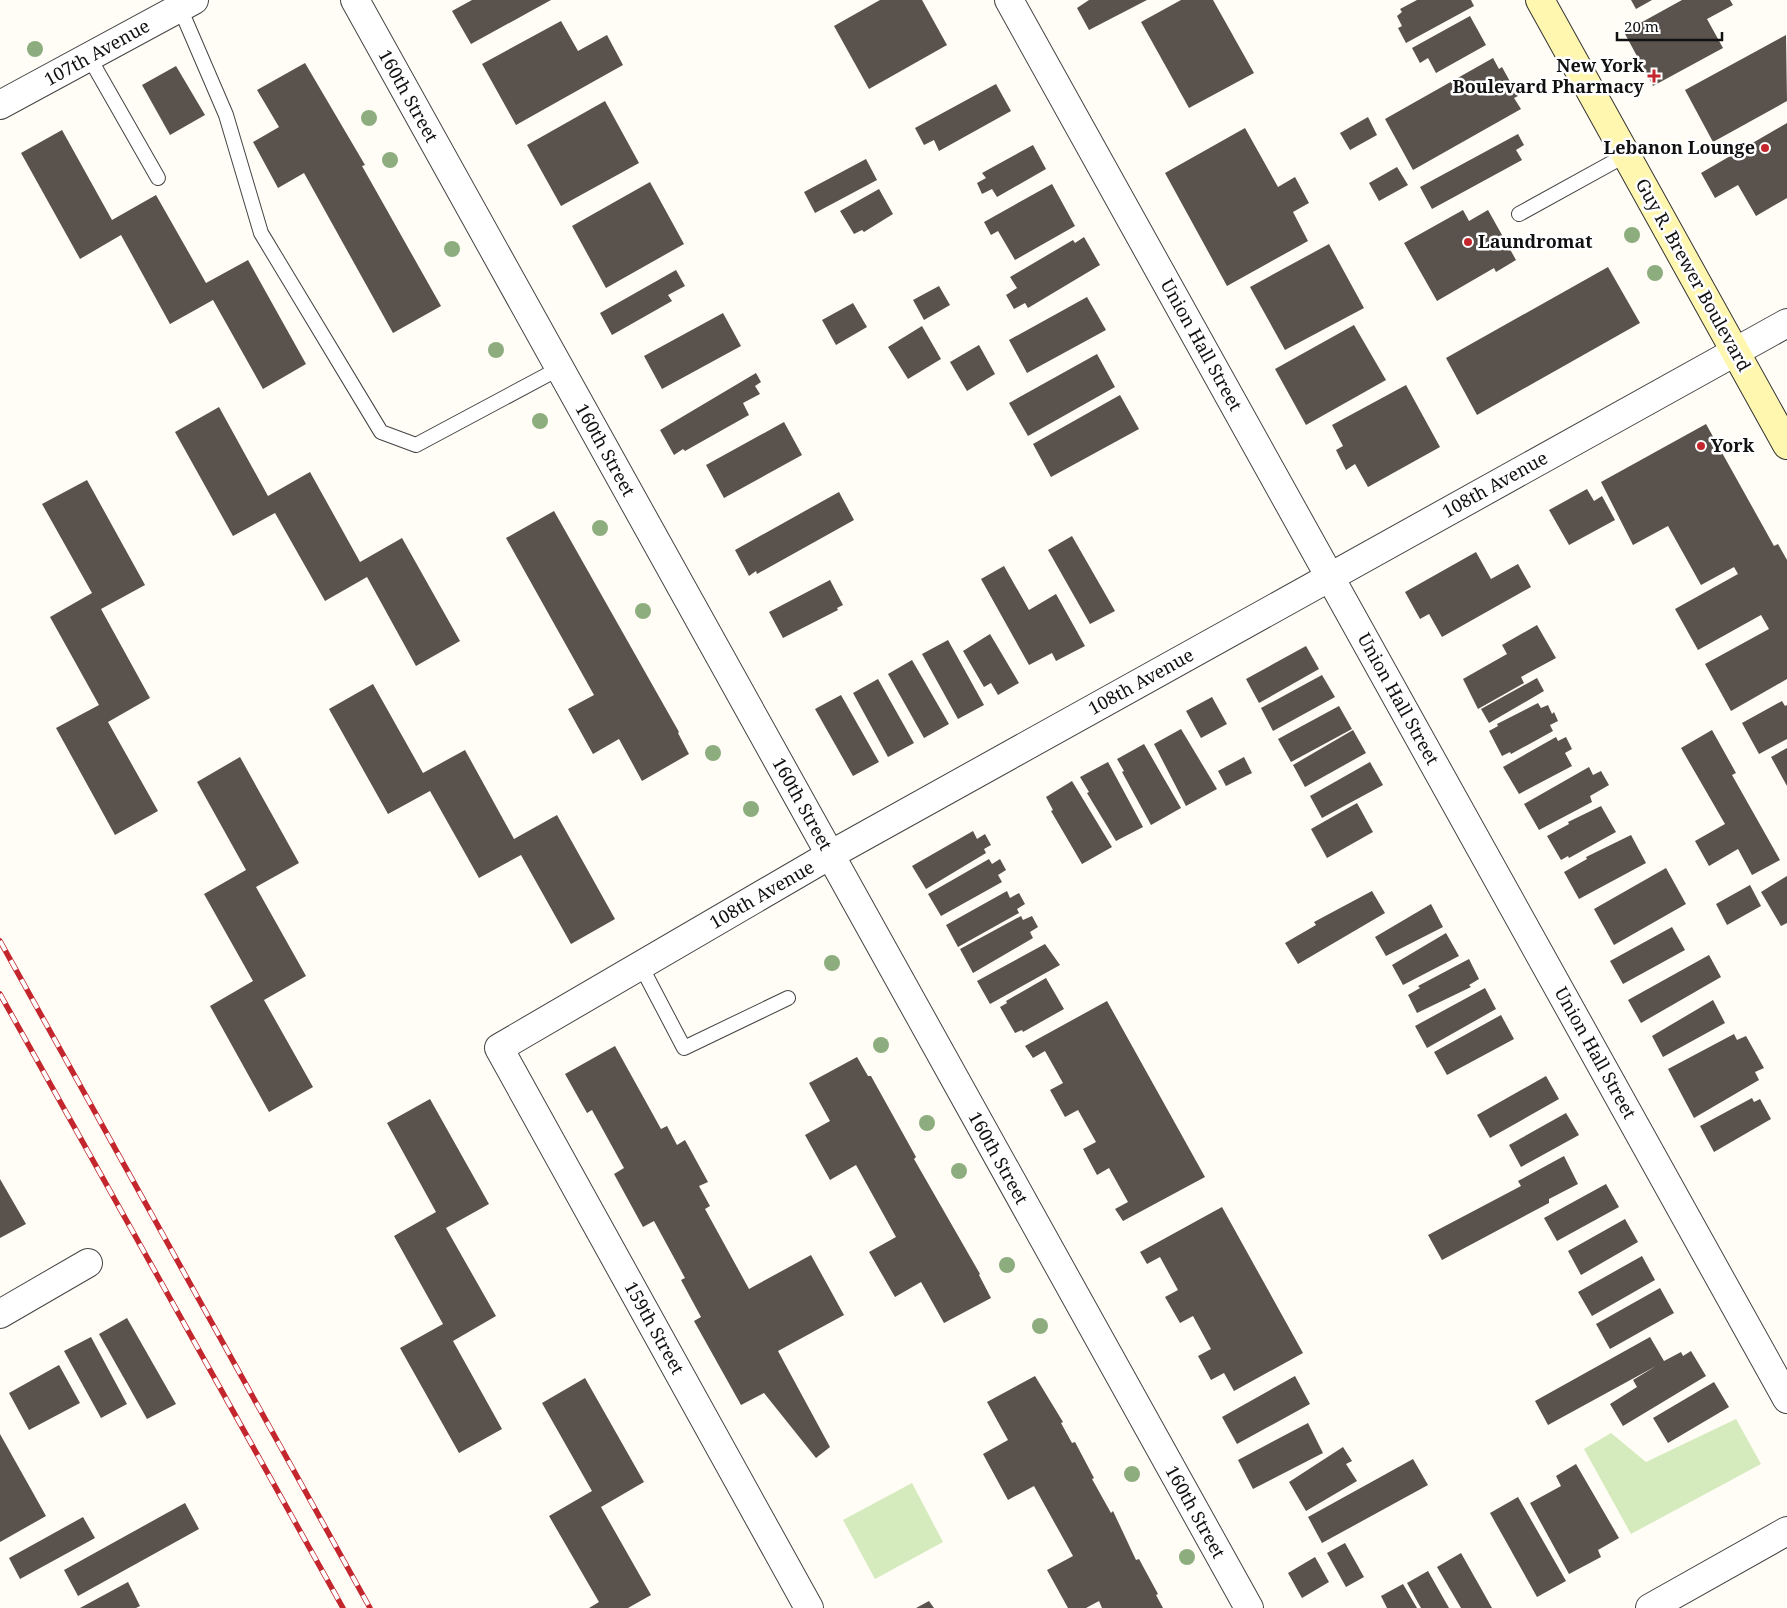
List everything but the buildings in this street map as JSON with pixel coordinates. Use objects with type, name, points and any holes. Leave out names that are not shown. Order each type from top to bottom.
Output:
[{"type":"main road","name":"Guy R. Brewer Boulevard","points":[[1540,0],[1787,445]]},
{"type":"street","name":"160th Street","points":[[355,0],[1249,1608]]},
{"type":"street","name":"Union Hall Street","points":[[1009,0],[1787,1399]]},
{"type":"street","name":"107th Avenue","points":[[0,106],[187,4]]},
{"type":"street","name":"108th Avenue","points":[[499,1048],[830,855],[1787,323]]},
{"type":"street","name":"159th Street","points":[[499,1048],[809,1608]]},
{"type":"street","points":[[0,1314],[88,1263]]},
{"type":"street","points":[[1650,1608],[1787,1531]]},
{"type":"lane","points":[[187,4],[226,115],[261,232],[381,432],[416,445],[560,368]]},
{"type":"lane","points":[[89,57],[158,178]]},
{"type":"lane","points":[[1519,214],[1626,155]]},
{"type":"lane","points":[[641,966],[684,1048],[788,998]]},
{"type":"green space","points":[[1736,1419],[1761,1464],[1631,1534],[1584,1449],[1611,1433],[1646,1462]]},
{"type":"green space","points":[[912,1483],[943,1542],[875,1579],[843,1520]]},
{"type":"railway","points":[[0,941],[370,1608]]},
{"type":"railway","points":[[0,994],[343,1608]]},
{"type":"place","name":"New York Boulevard Pharmacy","points":[[1654,76]]},
{"type":"place","name":"Lebanon Lounge","points":[[1765,148]]},
{"type":"place","name":"Laundromat","points":[[1468,242]]},
{"type":"place","name":"York","points":[[1701,446]]}]
